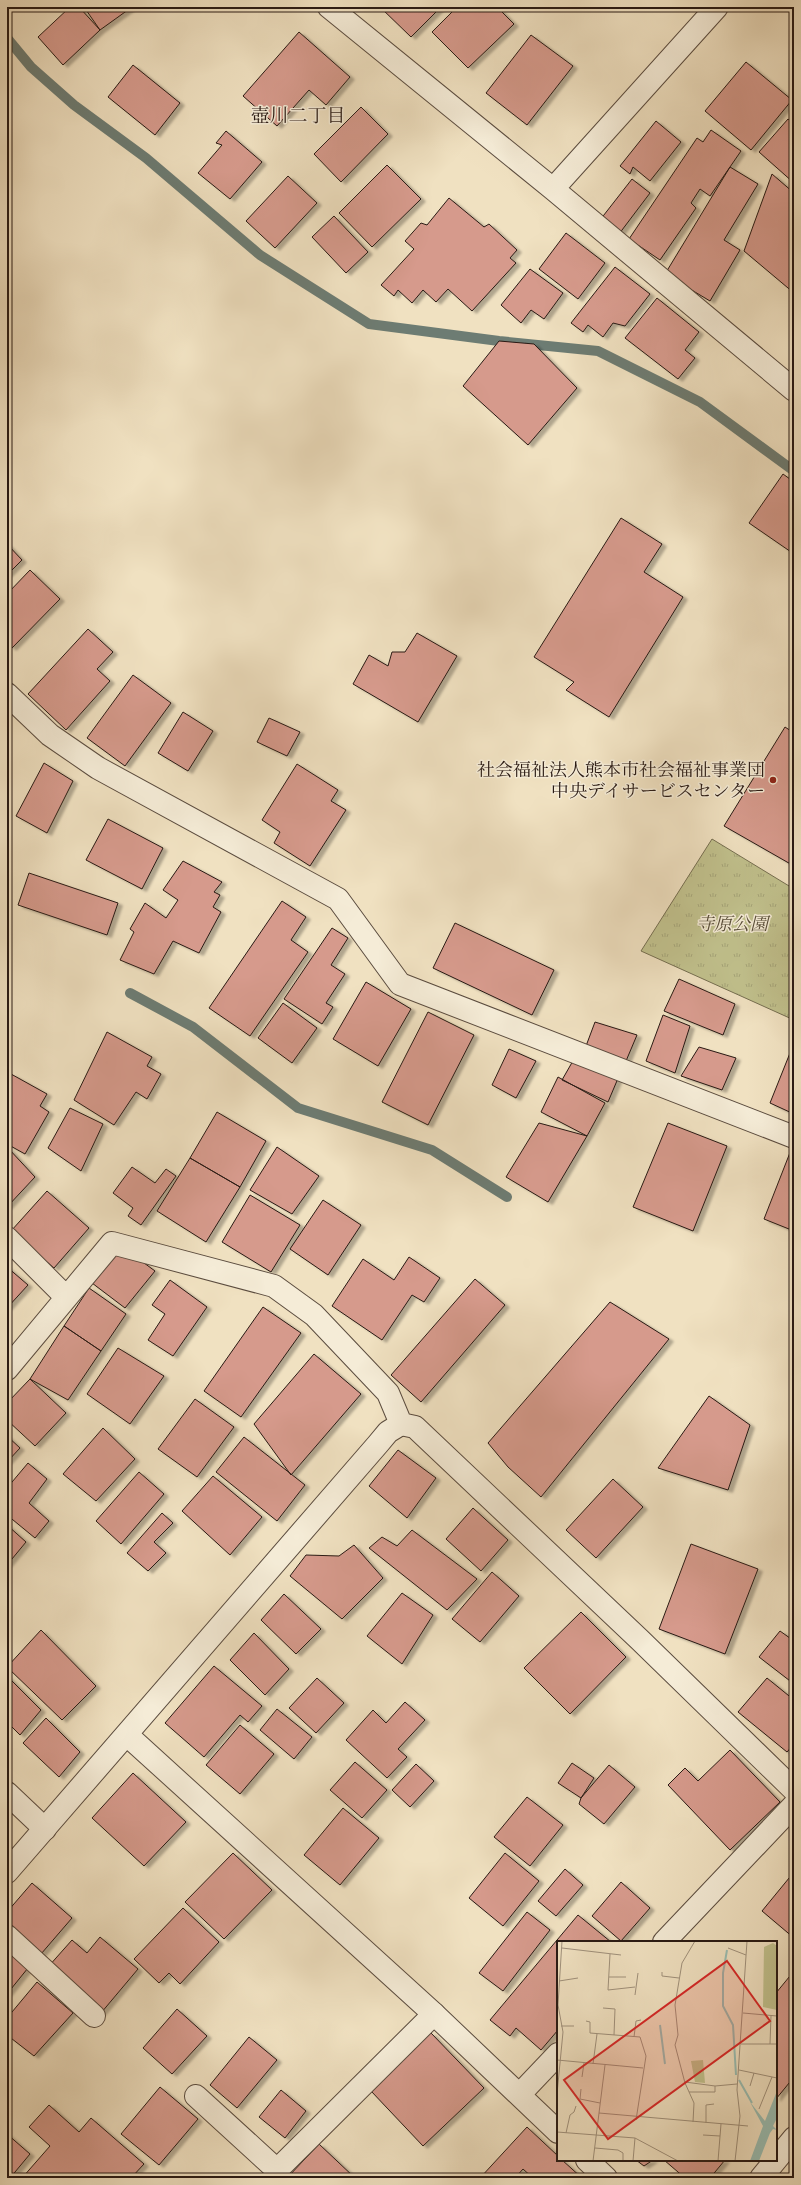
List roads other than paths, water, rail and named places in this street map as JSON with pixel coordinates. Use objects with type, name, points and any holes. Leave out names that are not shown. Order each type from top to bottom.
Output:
[{"type":"street","points":[[329,7],[553,189],[794,390]]},
{"type":"street","points":[[553,189],[717,7]]},
{"type":"street","points":[[7,694],[50,735],[98,768],[338,899],[400,984],[794,1137]]},
{"type":"street","points":[[7,1238],[66,1297]]},
{"type":"street","points":[[7,1369],[112,1243],[274,1286],[314,1315],[388,1393],[401,1424]]},
{"type":"street","points":[[7,1872],[128,1735],[388,1432],[401,1424],[415,1427],[640,1640],[794,1790]]},
{"type":"street","points":[[128,1735],[434,2014],[520,2094],[557,2131]]},
{"type":"street","points":[[7,1793],[45,1829]]},
{"type":"street","points":[[665,1941],[794,1805]]},
{"type":"street","points":[[7,1936],[94,2016]]},
{"type":"street","points":[[196,2096],[276,2170],[434,2014]]},
{"type":"street","points":[[520,2094],[557,2055]]},
{"type":"street","points":[[777,2159],[794,2138]]},
{"type":"street","points":[[588,2161],[606,2178]]},
{"type":"street","points":[[761,2178],[775,2161]]},
{"type":"waterway","points":[[7,38],[31,67],[74,105],[146,158],[260,255],[369,324],[499,341],[598,351],[700,402],[794,471]]},
{"type":"waterway","points":[[130,993],[193,1027],[298,1108],[432,1150],[507,1197]]},
{"type":"place","name":"社会福祉法人熊本市社会福祉事業団 中央デイサービスセンター","points":[[773,780]]},
{"type":"district","name":"壺川二丁目","points":[[298,115]]},
{"type":"park label","name":"寺原公園","points":[[732,924]]}]
